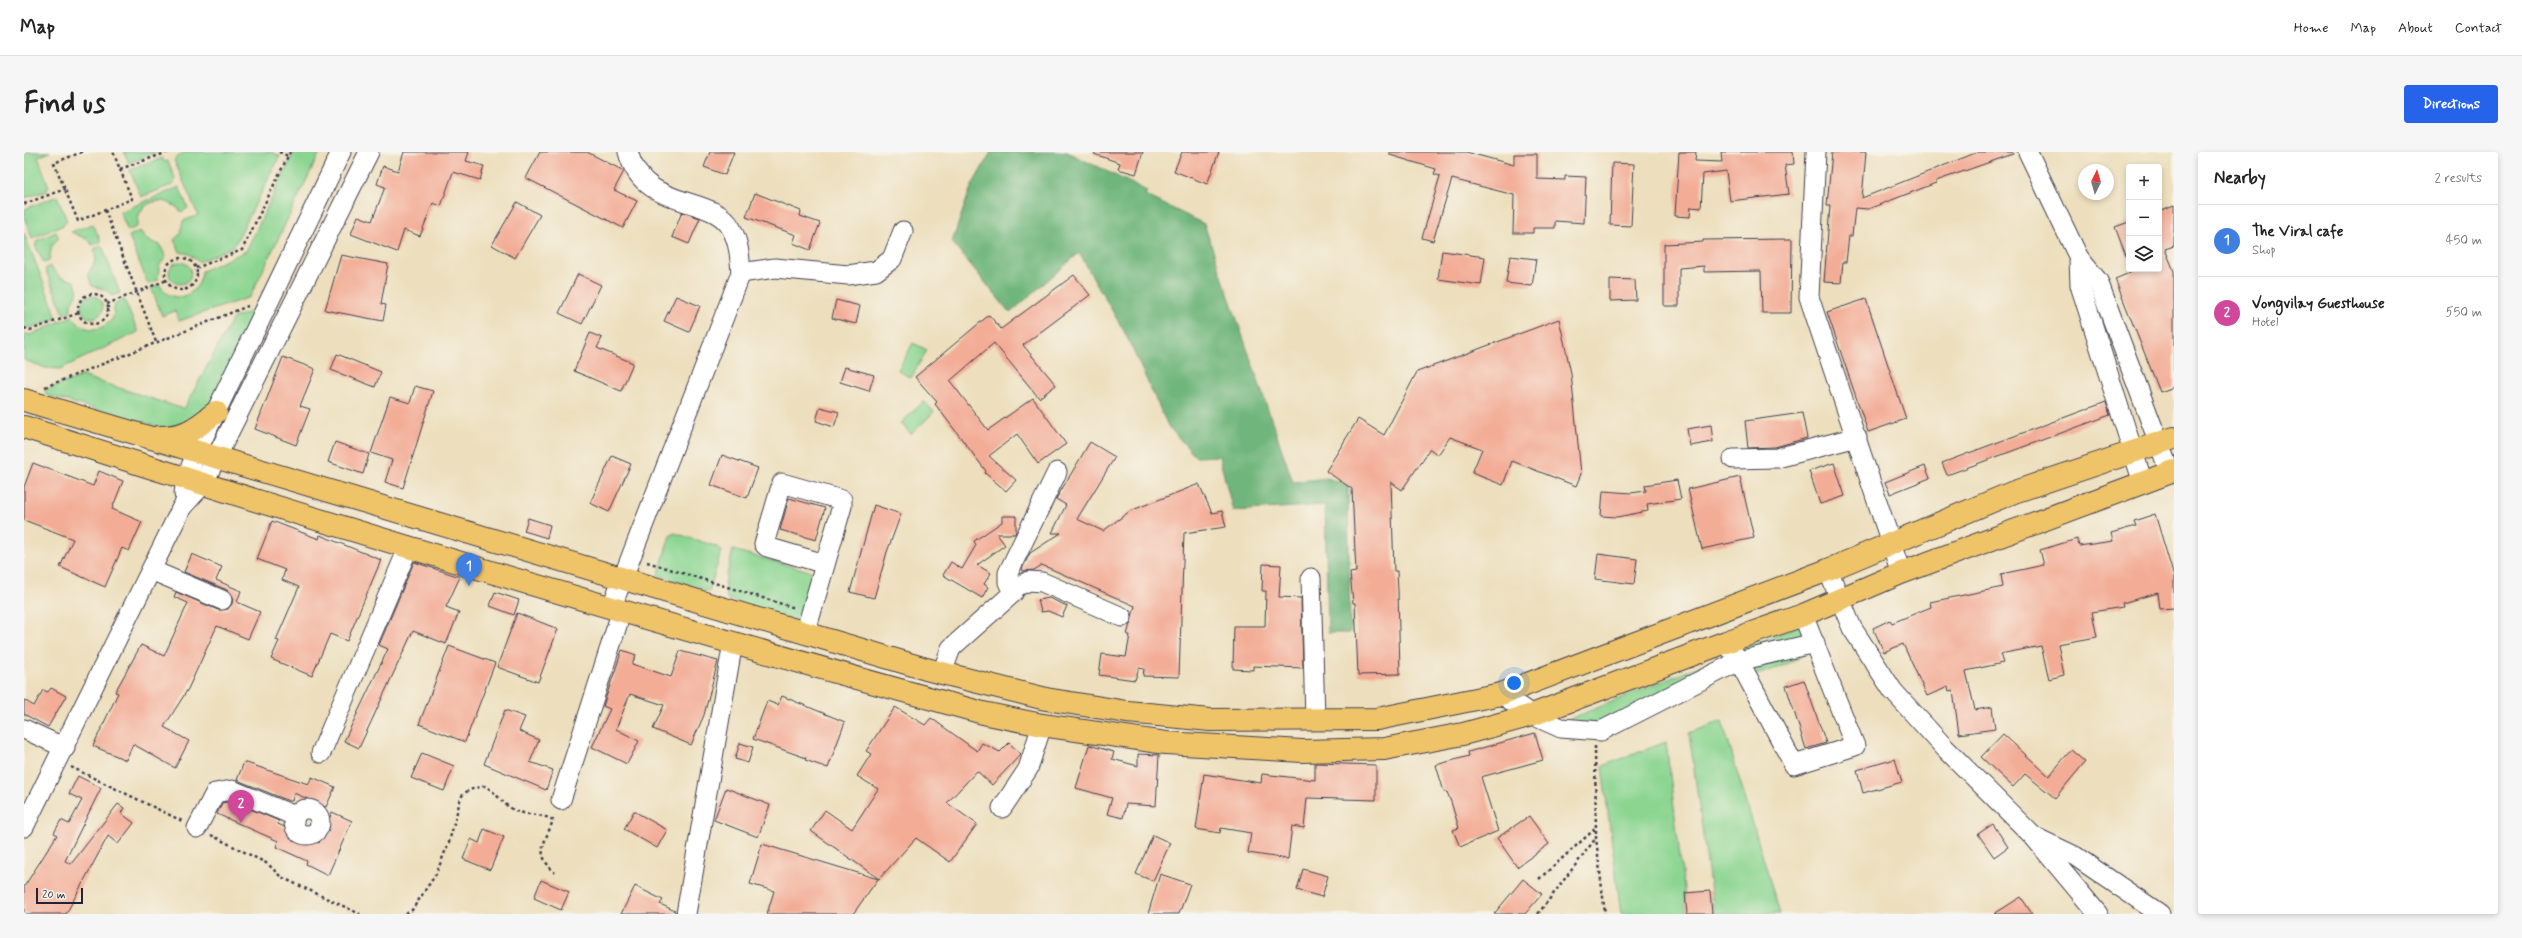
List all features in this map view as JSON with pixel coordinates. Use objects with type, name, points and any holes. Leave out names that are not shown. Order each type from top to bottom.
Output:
[{"type":"highway","points":[[31,395],[151,437],[622,579],[808,624],[934,671],[1046,699],[1126,712],[1210,720],[1377,719],[1501,694],[1828,570],[1893,543],[1951,516],[2014,492],[2167,441]]},
{"type":"highway","points":[[151,437],[178,437],[193,431],[216,412]]},
{"type":"highway","points":[[24,427],[194,482],[733,642],[983,713],[1042,725],[1166,743],[1302,751],[1384,749],[1463,734],[1532,715],[1726,642],[1803,615],[1902,573],[2172,472]]},
{"type":"highway","points":[[917,695],[934,671]]},
{"type":"street","points":[[206,454],[216,412],[341,152]]},
{"type":"street","points":[[25,824],[64,748],[182,507],[206,454],[369,152]]},
{"type":"street","points":[[561,800],[617,608],[622,579],[741,273],[740,254],[731,228],[720,216],[664,194],[640,178],[628,152]]},
{"type":"street","points":[[1816,152],[1809,297],[1858,437],[1902,573]]},
{"type":"street","points":[[2028,152],[2079,258],[2098,281],[2167,441],[2172,472]]},
{"type":"street","points":[[741,273],[775,268],[848,275],[876,272],[892,259],[903,231]]},
{"type":"street","points":[[2079,258],[2080,285],[2143,483]]},
{"type":"street","points":[[1733,459],[1777,458],[1858,437]]},
{"type":"street","points":[[934,671],[950,648],[1012,595],[1012,589],[1007,578],[1008,574],[1057,472]]},
{"type":"street","points":[[808,624],[842,506],[842,500],[782,483],[764,544],[767,547],[825,564]]},
{"type":"street","points":[[321,752],[409,546]]},
{"type":"street","points":[[151,570],[222,600]]},
{"type":"street","points":[[1828,570],[1841,598],[1852,628],[1893,691],[1945,748],[2032,836],[2098,914]]},
{"type":"street","points":[[1311,578],[1315,719]]},
{"type":"street","points":[[1012,589],[1029,581],[1042,582],[1122,617]]},
{"type":"street","points":[[1726,642],[1739,661],[1794,765],[1855,746],[1803,615]]},
{"type":"street","points":[[686,914],[733,642]]},
{"type":"street","points":[[1501,694],[1532,715],[1561,728],[1594,732],[1601,731],[1739,661],[1815,643]]},
{"type":"street","points":[[1002,808],[1028,769],[1042,725]]},
{"type":"street","points":[[24,729],[64,748]]},
{"type":"street","points":[[197,828],[215,793],[232,790],[295,816]]},
{"type":"street","points":[[2032,836],[2074,856],[2160,914]]},
{"type":"path","points":[[82,152],[54,163],[78,221],[132,199],[113,152]]},
{"type":"path","points":[[120,169],[168,152]]},
{"type":"path","points":[[279,152],[288,156]]},
{"type":"path","points":[[196,268],[242,250],[290,152]]},
{"type":"path","points":[[24,204],[65,189]]},
{"type":"path","points":[[105,210],[156,342]]},
{"type":"path","points":[[175,260],[187,260],[196,268],[196,280],[188,289],[176,289],[167,280],[167,268],[175,260]]},
{"type":"path","points":[[107,304],[136,291],[167,280]]},
{"type":"path","points":[[88,296],[99,296],[107,304],[107,315],[99,323],[88,323],[79,313],[80,304],[88,296]]},
{"type":"path","points":[[31,395],[156,342],[272,296]]},
{"type":"path","points":[[24,328],[30,330],[79,313]]},
{"type":"path","points":[[631,557],[808,624]]},
{"type":"path","points":[[1594,732],[1596,838],[1605,914]]},
{"type":"path","points":[[406,914],[412,910],[436,874],[449,842],[462,797],[465,792],[474,788],[485,786],[511,809],[525,815],[546,816],[553,820],[542,852],[542,861],[555,873]]},
{"type":"path","points":[[1539,879],[1596,828]]},
{"type":"path","points":[[1538,914],[1596,838]]},
{"type":"green space","points":[[24,152],[50,152],[38,157],[49,187],[47,188],[47,191],[24,198]]},
{"type":"green space","points":[[124,152],[157,152],[129,163]]},
{"type":"green space","points":[[184,152],[271,152],[280,156],[234,246],[199,262],[189,254],[180,252],[174,240],[180,234],[183,221],[198,215],[174,160]]},
{"type":"green space","points":[[294,152],[320,152],[250,297],[179,321],[175,311],[162,316],[151,287],[160,285],[165,292],[171,296],[185,296],[197,287],[202,271],[246,251]]},
{"type":"green space","points":[[991,152],[1067,152],[1147,191],[1145,195],[1204,224],[1293,482],[1327,478],[1348,485],[1350,633],[1328,633],[1325,505],[1233,511],[1219,456],[1196,457],[1168,426],[1125,333],[1079,253],[1010,313],[952,242],[971,187]]},
{"type":"green space","points":[[162,158],[164,162],[168,161],[175,178],[174,184],[141,197],[130,170]]},
{"type":"green space","points":[[179,187],[188,208],[181,212],[175,206],[168,203],[160,201],[153,202],[141,210],[138,217],[138,226],[128,231],[120,212]]},
{"type":"green space","points":[[57,196],[67,221],[63,223],[64,225],[32,238],[24,217],[25,209]]},
{"type":"green space","points":[[93,224],[101,242],[92,245],[87,239],[71,232]]},
{"type":"green space","points":[[140,231],[147,240],[160,245],[166,257],[159,266],[158,280],[148,284],[129,236]]},
{"type":"green space","points":[[56,232],[59,238],[52,245],[49,261],[44,263],[35,245],[37,244],[36,241]]},
{"type":"green space","points":[[24,233],[56,315],[55,319],[30,328],[24,326]]},
{"type":"green space","points":[[102,246],[120,293],[112,296],[106,290],[92,286],[88,274],[96,260],[94,249]]},
{"type":"green space","points":[[180,262],[188,265],[191,273],[188,281],[180,284],[172,281],[169,273],[172,265]]},
{"type":"green space","points":[[50,266],[60,277],[74,281],[78,291],[71,303],[71,311],[64,314],[45,269]]},
{"type":"green space","points":[[92,296],[100,299],[103,307],[100,315],[92,318],[84,315],[81,307],[84,299]]},
{"type":"green space","points":[[124,299],[138,332],[60,369],[46,368],[24,360],[24,333],[30,335],[72,316],[81,326],[92,329],[98,328],[108,323],[113,318],[115,303]]},
{"type":"green space","points":[[259,309],[210,405],[201,415],[166,429],[46,395],[45,390],[82,376],[184,409],[233,318]]},
{"type":"green space","points":[[913,343],[927,350],[911,378],[898,371]]},
{"type":"green space","points":[[924,401],[934,412],[911,434],[901,423]]},
{"type":"green space","points":[[675,533],[718,547],[721,552],[709,592],[658,575],[670,536]]},
{"type":"green space","points":[[733,550],[813,572],[802,615],[797,621],[727,599],[725,583]]},
{"type":"green space","points":[[1813,620],[1818,624],[1816,633],[1809,646],[1796,660],[1780,667],[1760,674],[1744,677],[1736,676],[1730,669],[1601,724],[1560,723]]},
{"type":"green space","points":[[1722,721],[1780,914],[1714,914],[1689,733]]},
{"type":"green space","points":[[1666,742],[1687,914],[1621,914],[1602,766]]},
{"type":"building","points":[[404,152],[469,152],[466,161],[484,166],[480,180],[453,172],[441,206],[433,203],[420,236],[404,230],[397,252],[351,234],[358,216],[372,221],[385,187],[377,184],[383,166],[398,171]]},
{"type":"building","points":[[540,152],[587,152],[624,171],[614,190],[637,201],[623,228],[526,178]]},
{"type":"building","points":[[710,152],[734,152],[725,175],[704,167]]},
{"type":"building","points":[[1095,152],[1143,152],[1136,174],[1118,169],[1120,163],[1094,154]]},
{"type":"building","points":[[1182,152],[1219,152],[1207,184],[1174,171]]},
{"type":"building","points":[[1390,152],[1466,152],[1514,165],[1514,154],[1537,154],[1537,179],[1565,180],[1565,176],[1586,177],[1584,223],[1555,221],[1555,228],[1533,228],[1533,233],[1513,233],[1514,195],[1452,179],[1433,241],[1422,238],[1440,176],[1434,174],[1436,169],[1390,155]]},
{"type":"building","points":[[1679,152],[1696,152],[1695,161],[1722,162],[1721,152],[1793,152],[1794,164],[1785,165],[1789,194],[1730,201],[1726,171],[1703,174],[1701,208],[1691,207],[1690,217],[1675,216]]},
{"type":"building","points":[[1832,152],[1866,152],[1862,198],[1978,152],[2012,152],[2013,154],[1936,181],[1936,183],[1868,209],[1855,208],[1852,236],[1849,236],[1846,262],[1843,262],[1841,283],[1824,282],[1830,206],[1827,206]]},
{"type":"building","points":[[1612,163],[1634,164],[1631,226],[1610,225]]},
{"type":"building","points":[[755,193],[801,211],[800,216],[820,223],[810,250],[793,243],[796,235],[746,217]]},
{"type":"building","points":[[517,202],[540,215],[515,258],[492,245]]},
{"type":"building","points":[[2174,205],[2174,246],[2165,249],[2174,271],[2174,387],[2160,392],[2115,279],[2132,272],[2162,272],[2162,210]]},
{"type":"building","points":[[682,212],[700,218],[689,244],[672,237]]},
{"type":"building","points":[[2126,223],[2126,256],[2115,227]]},
{"type":"building","points":[[1792,239],[1791,313],[1762,313],[1761,271],[1704,272],[1704,266],[1679,268],[1679,306],[1664,306],[1664,244],[1703,242],[1703,240]]},
{"type":"building","points":[[1442,251],[1485,257],[1481,285],[1438,279]]},
{"type":"building","points":[[341,255],[388,264],[381,304],[386,305],[383,321],[325,310]]},
{"type":"building","points":[[1510,256],[1536,259],[1532,286],[1506,283]]},
{"type":"building","points":[[578,274],[601,285],[582,324],[559,313]]},
{"type":"building","points":[[1074,275],[1090,295],[1023,345],[1056,385],[1039,398],[994,343],[950,381],[988,430],[1033,398],[1066,444],[1038,464],[1017,434],[989,456],[1016,480],[1006,491],[985,473],[986,471],[935,404],[937,402],[915,377],[989,315],[1001,329]]},
{"type":"building","points":[[1610,279],[1635,280],[1636,300],[1610,301]]},
{"type":"building","points":[[676,296],[700,306],[689,332],[664,321]]},
{"type":"building","points":[[1866,299],[1906,419],[1868,432],[1827,312]]},
{"type":"building","points":[[836,300],[860,306],[856,324],[832,318]]},
{"type":"building","points":[[1559,319],[1571,373],[1581,474],[1576,486],[1512,461],[1503,485],[1472,473],[1482,449],[1450,437],[1438,455],[1430,449],[1402,490],[1391,482],[1394,571],[1397,571],[1398,591],[1400,674],[1358,675],[1355,603],[1353,603],[1350,573],[1356,572],[1352,489],[1326,471],[1358,419],[1384,435],[1417,372]]},
{"type":"building","points":[[590,333],[602,338],[597,348],[633,363],[621,391],[574,371]]},
{"type":"building","points":[[337,354],[381,372],[375,387],[331,370]]},
{"type":"building","points":[[283,357],[315,369],[300,406],[310,409],[296,445],[255,429]]},
{"type":"building","points":[[845,367],[874,375],[869,391],[840,382]]},
{"type":"building","points":[[415,386],[433,391],[403,488],[385,482],[392,460],[371,453],[390,397],[410,403]]},
{"type":"building","points":[[2106,402],[2110,415],[1947,475],[1942,463]]},
{"type":"building","points":[[820,407],[839,412],[834,427],[816,421]]},
{"type":"building","points":[[1802,413],[1807,438],[1775,447],[1748,448],[1745,421]]},
{"type":"building","points":[[1711,425],[1713,442],[1690,446],[1687,429]]},
{"type":"building","points":[[335,442],[369,454],[363,474],[328,462]]},
{"type":"building","points":[[1090,442],[1115,457],[1077,519],[1103,531],[1130,511],[1199,484],[1212,513],[1222,511],[1226,527],[1184,533],[1179,677],[1143,676],[1144,669],[1139,668],[1135,680],[1099,675],[1102,654],[1126,657],[1130,635],[1127,635],[1135,606],[1042,565],[1034,570],[1023,571],[1022,569],[1030,553],[1061,533],[1052,533],[1066,505],[1056,499]]},
{"type":"building","points":[[722,455],[758,468],[747,498],[711,485]]},
{"type":"building","points":[[612,456],[631,464],[609,512],[590,503]]},
{"type":"building","points":[[33,463],[93,486],[99,471],[123,481],[112,509],[142,522],[129,551],[122,548],[105,587],[60,567],[73,539],[24,520],[24,487]]},
{"type":"building","points":[[1834,463],[1845,496],[1820,504],[1809,471]]},
{"type":"building","points":[[1925,466],[1930,478],[1890,494],[1885,482]]},
{"type":"building","points":[[1740,477],[1754,538],[1702,549],[1688,489]]},
{"type":"building","points":[[1677,480],[1681,499],[1647,504],[1648,511],[1617,517],[1601,516],[1603,491],[1631,493],[1646,491],[1645,485]]},
{"type":"building","points":[[789,498],[825,508],[816,540],[780,530]]},
{"type":"building","points":[[874,505],[901,514],[887,552],[874,598],[850,592]]},
{"type":"building","points":[[2155,514],[2174,577],[2174,608],[2160,609],[2158,593],[2122,603],[2123,607],[2092,612],[2097,637],[2058,644],[2064,675],[2049,679],[2041,646],[2000,654],[2003,663],[1966,671],[1975,710],[1992,707],[1995,729],[1959,734],[1953,690],[1949,691],[1948,687],[1927,696],[1903,644],[1884,652],[1873,628],[1890,620],[1892,623],[1931,607],[1930,602],[2003,587],[2001,574],[2044,565],[2040,550],[2077,539],[2079,546],[2113,541],[2111,533],[2136,526],[2134,521]]},
{"type":"building","points":[[1002,516],[1016,516],[1016,531],[1015,534],[997,534],[1005,545],[977,565],[991,573],[984,584],[988,587],[982,598],[943,575],[951,562],[962,569],[976,545],[974,541],[1002,522]]},
{"type":"building","points":[[528,518],[550,525],[547,538],[524,531]]},
{"type":"building","points":[[272,521],[319,539],[320,535],[381,560],[347,641],[330,634],[312,676],[271,659],[279,641],[276,640],[299,587],[282,580],[285,570],[257,559]]},
{"type":"building","points":[[192,554],[222,567],[216,580],[241,591],[237,602],[260,612],[248,639],[217,626],[188,689],[164,727],[189,741],[175,768],[133,744],[126,760],[93,746],[118,693],[115,692],[141,645],[164,656],[188,603],[174,597],[176,592],[218,610],[228,609],[232,604],[233,598],[227,590],[184,572]]},
{"type":"building","points":[[1598,554],[1637,559],[1634,584],[1595,579]]},
{"type":"building","points":[[414,562],[460,577],[446,607],[459,612],[446,644],[413,631],[359,748],[344,741],[388,649],[379,645]]},
{"type":"building","points":[[1263,564],[1281,565],[1279,597],[1301,598],[1303,668],[1253,666],[1253,670],[1233,669],[1234,626],[1265,626],[1266,591],[1262,591]]},
{"type":"building","points":[[495,592],[519,600],[514,615],[490,606]]},
{"type":"building","points":[[1049,598],[1067,606],[1062,617],[1048,611],[1041,612],[1038,600]]},
{"type":"building","points":[[517,613],[558,629],[538,682],[497,667]]},
{"type":"building","points":[[449,646],[495,663],[465,742],[419,724]]},
{"type":"building","points":[[622,650],[636,655],[632,664],[671,677],[680,651],[718,661],[704,715],[691,745],[653,729],[664,705],[630,694],[616,729],[639,741],[627,764],[592,747],[610,709],[603,706]]},
{"type":"building","points":[[1804,680],[1826,743],[1806,749],[1786,686]]},
{"type":"building","points":[[51,688],[66,696],[48,727],[24,714],[24,700],[34,706],[43,690],[48,692]]},
{"type":"building","points":[[782,696],[845,722],[828,768],[805,760],[806,758],[753,739],[767,701],[778,705]]},
{"type":"building","points":[[895,707],[925,725],[931,718],[977,751],[982,743],[1000,752],[1009,743],[1021,754],[992,785],[977,771],[947,803],[977,824],[950,862],[916,838],[879,879],[811,831],[825,810],[852,829],[878,789],[857,776],[871,754],[866,751]]},
{"type":"building","points":[[505,710],[525,717],[519,731],[539,740],[530,762],[553,770],[546,790],[484,764]]},
{"type":"building","points":[[1535,733],[1543,760],[1481,777],[1498,831],[1460,847],[1453,830],[1459,828],[1447,792],[1444,792],[1436,765],[1469,756],[1468,752]]},
{"type":"building","points":[[2003,734],[2049,776],[2071,750],[2085,762],[2055,798],[2025,774],[2013,787],[1981,757]]},
{"type":"building","points":[[740,743],[753,747],[748,763],[735,759]]},
{"type":"building","points":[[1089,745],[1114,752],[1112,759],[1138,766],[1138,754],[1159,755],[1156,806],[1126,804],[1123,818],[1107,814],[1112,798],[1076,788]]},
{"type":"building","points":[[422,753],[454,766],[444,791],[411,778]]},
{"type":"building","points":[[1895,759],[1902,782],[1863,793],[1857,770]]},
{"type":"building","points":[[244,762],[308,784],[312,777],[335,787],[326,807],[294,793],[292,801],[289,801],[237,780]]},
{"type":"building","points":[[1315,763],[1376,765],[1376,800],[1307,798],[1304,828],[1292,826],[1288,859],[1248,853],[1251,833],[1221,828],[1220,833],[1196,829],[1204,774],[1261,783],[1262,774],[1315,780]]},
{"type":"building","points":[[78,776],[101,788],[65,861],[71,864],[118,804],[124,808],[121,813],[134,823],[118,844],[108,836],[66,914],[24,914],[24,887],[57,835],[54,833],[61,820],[69,824],[82,800],[69,794]]},
{"type":"building","points":[[726,788],[770,805],[758,837],[714,820]]},
{"type":"building","points":[[231,801],[279,821],[278,824],[319,843],[332,812],[352,821],[328,875],[306,864],[307,861],[276,847],[278,841],[217,814],[222,803]]},
{"type":"building","points":[[634,811],[667,830],[657,848],[624,829]]},
{"type":"building","points":[[1529,816],[1549,844],[1517,867],[1497,838]]},
{"type":"building","points":[[1993,824],[2008,847],[1994,857],[1978,834]]},
{"type":"building","points":[[484,829],[504,837],[490,870],[463,859],[471,839],[479,843]]},
{"type":"building","points":[[1153,835],[1170,843],[1153,881],[1136,874]]},
{"type":"building","points":[[762,844],[878,879],[853,914],[767,914],[774,891],[750,884]]},
{"type":"building","points":[[1303,869],[1328,876],[1322,897],[1297,890]]},
{"type":"building","points":[[1160,874],[1190,884],[1179,914],[1148,914]]},
{"type":"building","points":[[1523,879],[1542,894],[1525,914],[1494,914]]},
{"type":"building","points":[[541,880],[569,892],[561,910],[534,898]]},
{"type":"building","points":[[635,886],[663,900],[660,904],[675,911],[675,914],[621,914]]},
{"type":"building","points":[[1710,891],[1712,914],[1687,914],[1685,893]]},
{"type":"building","points":[[2021,897],[2032,914],[1994,914]]},
{"type":"place","name":"The Viral cafe","points":[[469,586]]},
{"type":"place","name":"Vongvilay Guesthouse","points":[[241,823]]}]
